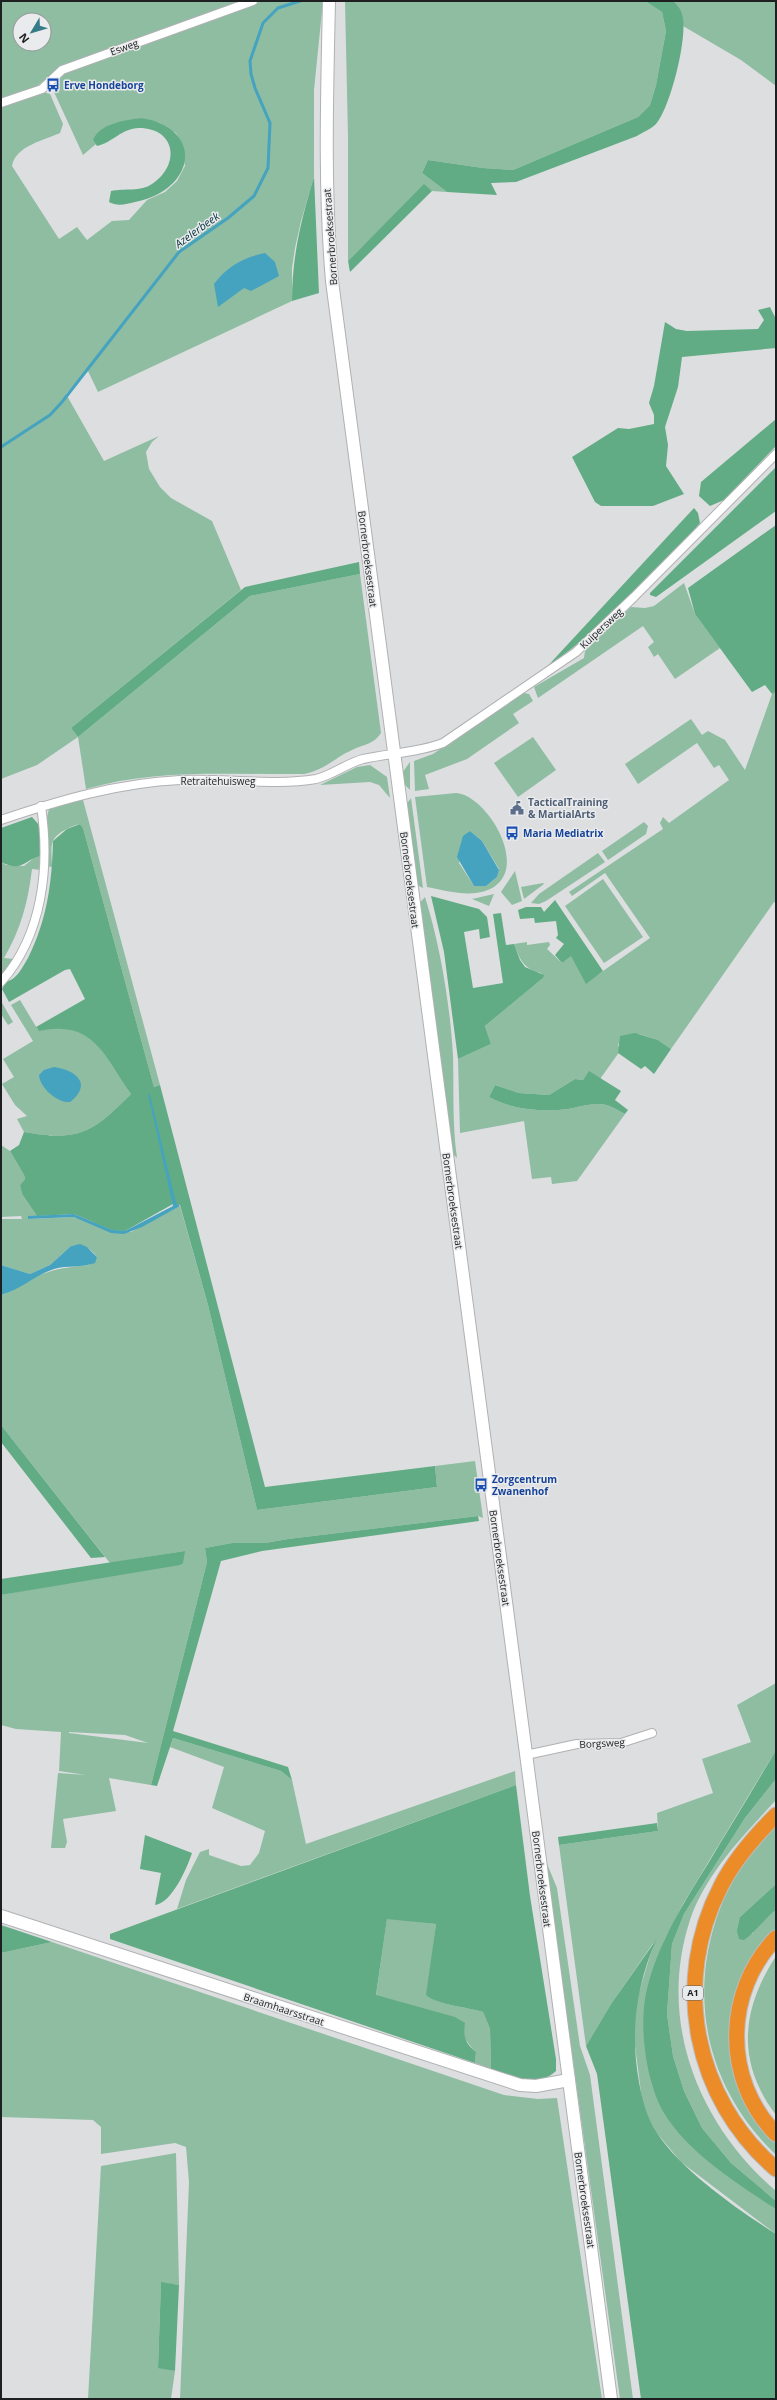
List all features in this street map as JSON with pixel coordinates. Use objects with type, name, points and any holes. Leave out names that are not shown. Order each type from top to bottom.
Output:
[{"type":"highway","name":"A1","points":[[776,1815],[748,1845],[721,1886],[703,1931],[696,1963],[693,1989],[695,2025],[702,2058],[715,2092],[734,2124],[762,2157],[776,2169]]},
{"type":"highway","points":[[776,1938],[759,1957],[744,1988],[736,2033],[737,2057],[748,2094],[757,2112],[776,2134]]},
{"type":"main road","name":"Bornerbroeksestraat","points":[[329,1],[326,173],[327,219],[331,273],[611,2399]]},
{"type":"main road","name":"Braamhaarsstraat","points":[[1,1916],[520,2085],[536,2086],[569,2080]]},
{"type":"street","name":"Esweg","points":[[1,103],[42,89],[62,70],[252,1]]},
{"type":"street","name":"Kuipersweg","points":[[394,755],[423,750],[443,743],[576,652],[634,597],[776,454]]},
{"type":"street","name":"Retraitehuisweg","points":[[1,820],[40,806],[88,793],[137,784],[181,780],[307,780],[328,775],[364,759],[394,755]]},
{"type":"street","points":[[1,982],[24,946],[38,909],[44,865],[44,826],[40,806]]},
{"type":"street","name":"Borgsweg","points":[[526,1755],[584,1743],[621,1743],[652,1733]]},
{"type":"green space","points":[[1,1],[240,1],[53,73],[35,88],[1,100]]},
{"type":"green space","points":[[262,1],[323,1],[314,90],[314,177],[295,248],[292,268],[292,301],[98,392],[87,369],[66,394],[104,461],[159,436],[152,442],[146,452],[149,469],[160,487],[171,498],[212,521],[241,590],[71,728],[78,737],[37,765],[1,779],[1,106],[43,92],[50,94],[63,124],[60,133],[39,141],[19,153],[14,159],[12,166],[59,239],[77,227],[87,240],[112,221],[129,220],[147,200],[165,192],[177,181],[185,166],[180,140],[176,133],[160,123],[142,118],[93,140],[96,144],[83,155],[54,92],[53,82],[62,73]]},
{"type":"green space","points":[[345,1],[645,1],[662,12],[666,31],[656,85],[650,105],[638,117],[513,170],[483,168],[428,160],[422,173],[447,192],[432,191],[424,185],[348,261],[348,137]]},
{"type":"green space","points":[[645,1],[673,1],[681,12],[683,24],[681,54],[677,71],[667,103],[654,126],[637,136],[516,182],[491,183],[497,195],[447,192],[422,173],[428,160],[483,168],[513,170],[638,117],[650,105],[656,85],[666,31],[662,12]]},
{"type":"green space","points":[[673,1],[776,1],[776,86],[741,60],[683,26],[682,14]]},
{"type":"green space","points":[[142,118],[162,124],[176,134],[184,146],[185,160],[181,173],[171,185],[155,195],[135,202],[119,205],[112,204],[109,202],[111,191],[138,189],[148,186],[161,176],[167,167],[170,158],[170,149],[167,141],[161,134],[151,130],[139,128],[127,130],[108,142],[97,146],[93,140],[96,134],[107,126],[121,121]]},
{"type":"green space","points":[[314,177],[319,293],[292,301],[292,285],[298,238]]},
{"type":"green space","points":[[424,184],[432,191],[350,272],[348,261]]},
{"type":"green space","points":[[770,307],[776,319],[776,348],[682,357],[678,387],[665,427],[668,445],[666,466],[684,494],[653,506],[601,506],[595,502],[572,457],[618,428],[629,429],[654,424],[654,415],[649,403],[654,386],[665,322],[676,329],[687,331],[758,329],[764,320],[758,310]]},
{"type":"green space","points":[[776,419],[776,446],[724,500],[710,506],[699,496],[701,482]]},
{"type":"green space","points":[[776,467],[776,511],[656,597],[650,595],[650,593]]},
{"type":"green space","points":[[694,508],[698,513],[700,523],[693,531],[594,631],[544,670]]},
{"type":"green space","points":[[776,525],[776,692],[772,694],[765,685],[752,692],[695,614],[688,588]]},
{"type":"green space","points":[[359,562],[360,574],[250,596],[78,737],[71,728],[245,587]]},
{"type":"green space","points":[[360,574],[381,733],[375,740],[346,753],[319,769],[304,774],[167,775],[113,782],[86,789],[78,737],[250,596]]},
{"type":"green space","points":[[684,583],[695,614],[720,648],[675,679],[658,654],[654,657],[648,647],[654,642],[643,626],[538,698],[534,687],[584,658],[585,651],[631,607],[645,608],[654,606]]},
{"type":"green space","points":[[776,692],[776,903],[774,902],[671,1049],[658,1040],[639,1034],[618,1044],[620,1051],[600,1079],[589,1072],[583,1080],[575,1079],[549,1095],[519,1093],[495,1085],[489,1097],[508,1105],[538,1110],[558,1110],[603,1104],[625,1114],[577,1181],[552,1184],[551,1177],[532,1179],[524,1121],[460,1133],[458,1059],[491,1044],[485,1026],[543,978],[541,973],[530,969],[523,963],[514,944],[527,942],[527,945],[549,942],[550,945],[547,949],[562,963],[571,955],[586,983],[650,938],[605,873],[572,896],[569,892],[663,829],[660,823],[663,817],[669,823],[729,780],[719,765],[714,768],[697,743],[638,784],[625,764],[691,719],[702,735],[708,731],[725,740],[745,770],[772,694]]},
{"type":"green space","points":[[524,693],[529,694],[533,701],[513,714],[519,723],[467,759],[425,775],[429,789],[415,791],[414,761],[433,754]]},
{"type":"green space","points":[[533,737],[556,770],[518,797],[494,763]]},
{"type":"green space","points":[[410,762],[410,790],[402,782],[402,773]]},
{"type":"green space","points":[[370,765],[387,777],[390,798],[379,785],[370,782],[320,785],[357,767]]},
{"type":"green space","points":[[456,793],[469,798],[482,808],[494,823],[503,840],[507,858],[505,874],[495,886],[476,893],[452,892],[427,887],[415,797]],"holes":[[[470,831],[482,841],[499,869],[497,877],[486,886],[474,886],[459,863]]]},
{"type":"green space","points":[[411,798],[423,888],[417,885],[405,806]]},
{"type":"green space","points":[[77,800],[83,800],[160,1085],[154,1087],[83,828],[80,824],[65,830],[55,838],[53,841],[51,854],[52,867],[47,866],[46,821],[49,809]]},
{"type":"green space","points":[[32,817],[39,825],[41,856],[19,866],[8,865],[1,862],[1,828]]},
{"type":"green space","points":[[644,822],[648,826],[646,834],[608,860],[602,851]]},
{"type":"green space","points":[[80,824],[83,828],[154,1087],[160,1085],[265,1487],[435,1466],[437,1487],[257,1510],[208,1305],[180,1205],[173,1204],[125,1231],[112,1230],[74,1214],[37,1216],[22,1194],[20,1185],[25,1179],[24,1175],[10,1151],[19,1145],[24,1132],[59,1136],[84,1131],[106,1117],[131,1094],[105,1055],[96,1044],[86,1036],[73,1031],[58,1029],[39,1031],[36,1027],[85,999],[70,969],[65,970],[9,1002],[2,989],[6,982],[10,981],[16,976],[21,969],[28,958],[40,930],[50,886],[53,841],[67,829]]},
{"type":"green space","points":[[598,853],[605,862],[546,901],[539,904],[531,903],[539,894]]},
{"type":"green space","points":[[41,856],[41,870],[32,869],[23,915],[4,958],[14,959],[1,977],[1,862],[6,865],[24,866],[34,858]]},
{"type":"green space","points":[[515,871],[522,901],[512,905],[501,892]]},
{"type":"green space","points":[[603,879],[643,937],[604,963],[565,906]]},
{"type":"green space","points":[[544,884],[524,899],[521,887]]},
{"type":"green space","points":[[494,894],[489,906],[472,899]]},
{"type":"green space","points":[[431,896],[479,909],[487,917],[490,937],[480,939],[479,929],[464,932],[473,988],[503,983],[493,914],[501,913],[506,945],[514,944],[520,960],[525,967],[544,975],[543,978],[485,1026],[491,1044],[458,1059],[444,952]]},
{"type":"green space","points":[[425,897],[444,975],[453,1055],[455,1145],[457,1158],[453,1154],[418,905]]},
{"type":"green space","points":[[555,900],[603,971],[586,984],[571,956],[562,963],[555,955],[564,944],[556,938],[558,935],[556,921],[535,923],[534,918],[520,919],[518,910],[526,907],[541,907],[544,912]]},
{"type":"green space","points":[[20,1000],[38,1030],[58,1028],[73,1030],[86,1036],[96,1044],[131,1094],[106,1117],[84,1131],[59,1136],[24,1132],[17,1119],[27,1116],[15,1105],[2,1084],[14,1077],[3,1059],[33,1041],[11,1005]]},
{"type":"green space","points":[[1,1001],[13,1022],[8,1025],[1,1014]]},
{"type":"green space","points":[[635,1033],[658,1040],[671,1049],[654,1074],[645,1066],[641,1069],[618,1053],[620,1036]]},
{"type":"green space","points":[[589,1071],[621,1091],[615,1100],[628,1110],[625,1114],[603,1104],[558,1110],[538,1110],[508,1105],[489,1097],[495,1085],[519,1093],[549,1095],[575,1079],[583,1080]]},
{"type":"green space","points":[[1,1145],[10,1151],[24,1175],[25,1179],[20,1185],[22,1194],[37,1216],[28,1216],[29,1219],[74,1217],[131,1232],[180,1206],[208,1305],[257,1510],[437,1487],[435,1466],[475,1461],[483,1518],[478,1516],[265,1543],[232,1543],[205,1548],[207,1562],[151,1785],[109,1778],[116,1811],[63,1819],[67,1842],[65,1848],[51,1848],[58,1773],[86,1775],[59,1771],[61,1732],[16,1729],[1,1725],[1,1595],[87,1579],[185,1551],[110,1563],[1,1425],[1,1295],[45,1273],[90,1265],[97,1257],[86,1247],[75,1245],[71,1246],[50,1265],[30,1274],[1,1265],[1,1219],[22,1219],[21,1216],[1,1217]],"holes":[[[69,1732],[125,1735],[148,1743]]]},
{"type":"green space","points":[[1,1425],[105,1557],[91,1558],[1,1442]]},
{"type":"green space","points":[[478,1516],[479,1521],[262,1551],[221,1561],[173,1731],[288,1767],[292,1780],[281,1771],[173,1738],[157,1786],[151,1785],[207,1562],[205,1548],[232,1543],[265,1543]]},
{"type":"green space","points":[[185,1551],[183,1563],[180,1565],[1,1595],[1,1579]]},
{"type":"green space","points":[[776,1683],[776,1750],[683,1904],[665,1939],[647,1991],[645,2012],[646,2050],[652,2084],[665,2114],[677,2131],[704,2156],[776,2209],[776,2234],[681,2162],[656,2132],[649,2119],[642,2100],[634,2038],[636,2003],[654,1942],[611,2004],[586,2046],[559,1845],[658,1831],[657,1813],[713,1793],[702,1759],[751,1742],[737,1705]]},
{"type":"green space","points":[[173,1738],[281,1771],[292,1780],[306,1844],[515,1771],[516,1785],[177,1909],[186,1880],[200,1852],[209,1849],[209,1855],[241,1866],[250,1865],[259,1853],[265,1831],[212,1808],[224,1767],[170,1747]]},
{"type":"green space","points":[[776,1750],[776,1779],[745,1818],[684,1914],[672,1944],[667,2014],[673,2056],[684,2091],[702,2128],[731,2163],[776,2201],[776,2209],[715,2167],[686,2141],[664,2113],[652,2086],[648,2070],[645,2053],[643,2019],[647,1989],[665,1939],[690,1892]]},
{"type":"green space","points":[[776,1779],[776,1800],[727,1856],[706,1886],[697,1903],[690,1920],[681,1958],[679,1996],[682,2032],[691,2068],[706,2102],[725,2135],[749,2164],[776,2191],[776,2201],[731,2163],[702,2128],[684,2091],[673,2056],[667,2014],[672,1944],[684,1914],[745,1818]]},
{"type":"green space","points":[[516,1785],[530,1896],[556,2059],[556,2071],[549,2076],[533,2080],[524,2079],[491,2069],[490,2029],[483,2012],[437,2001],[426,1995],[436,1924],[387,1919],[376,1995],[455,2017],[465,2023],[464,2032],[467,2043],[476,2052],[475,2063],[110,1939],[110,1934]]},
{"type":"green space","points":[[657,1823],[658,1831],[559,1845],[558,1837]]},
{"type":"green space","points":[[776,1824],[776,1884],[740,1917],[752,1934],[761,1922],[776,1910],[776,1932],[730,2029],[733,2058],[776,2140],[776,2155],[748,2123],[727,2088],[712,2052],[705,2014],[705,1975],[711,1936],[724,1898],[747,1855]]},
{"type":"green space","points":[[145,1835],[192,1853],[183,1876],[173,1892],[161,1903],[155,1905],[161,1873],[140,1869]]},
{"type":"green space","points":[[545,1859],[557,1888],[580,2046],[590,2075],[633,2399],[620,2399]]},
{"type":"green space","points":[[776,1884],[776,1910],[748,1937],[744,1940],[739,1939],[737,1931],[740,1917]]},
{"type":"green space","points":[[387,1918],[436,1924],[427,1995],[438,2001],[483,2012],[490,2029],[491,2069],[475,2063],[476,2052],[464,2038],[452,2029],[420,2012],[376,1996]]},
{"type":"green space","points":[[1,1925],[52,1942],[1,1953]]},
{"type":"green space","points":[[656,1940],[639,1992],[635,2027],[636,2063],[643,2102],[650,2121],[657,2133],[680,2161],[728,2201],[776,2234],[776,2399],[641,2399],[597,2074],[586,2046],[611,2004]]},
{"type":"green space","points":[[52,1942],[504,2095],[538,2099],[557,2098],[602,2399],[180,2399],[189,2182],[186,2147],[175,2143],[101,2154],[101,2127],[93,2120],[1,2117],[1,1953]]},
{"type":"green space","points":[[776,1956],[776,2115],[763,2095],[754,2075],[749,2056],[748,2036],[750,2016],[756,1996],[764,1976]]},
{"type":"green space","points":[[176,2153],[179,2285],[161,2283],[158,2367],[175,2371],[171,2399],[88,2399],[101,2166]]},
{"type":"green space","points":[[161,2282],[179,2285],[175,2371],[158,2368]]},
{"type":"water","points":[[265,253],[275,262],[279,276],[251,291],[244,288],[218,307],[214,284],[219,278],[230,268],[243,260]]},
{"type":"water","points":[[470,831],[482,841],[499,870],[497,877],[486,886],[474,886],[457,857],[463,836]]},
{"type":"water","points":[[54,1067],[69,1071],[79,1079],[81,1084],[80,1089],[77,1095],[70,1102],[60,1100],[50,1094],[42,1085],[39,1075],[44,1070]]},
{"type":"water","points":[[148,1094],[150,1095],[176,1203],[180,1206],[142,1227],[124,1234],[111,1233],[74,1217],[28,1219],[28,1216],[74,1214],[112,1230],[125,1231],[173,1206]]},
{"type":"water","points":[[80,1244],[87,1247],[97,1257],[95,1263],[54,1269],[40,1275],[15,1290],[1,1295],[1,1265],[30,1274],[50,1265],[71,1246]]},
{"type":"waterway","name":"Azelerbeek","points":[[1,447],[50,415],[62,402],[179,252],[228,218],[254,196],[268,168],[270,123],[255,88],[251,74],[250,61],[263,23],[278,8],[300,1]]},
{"type":"place","name":"Erve Hondeborg","points":[[53,85]]},
{"type":"place","name":"TacticalTraining & MartialArts","points":[[517,808]]},
{"type":"place","name":"Maria Mediatrix","points":[[512,833]]},
{"type":"place","name":"Zorgcentrum Zwanenhof","points":[[481,1485]]}]
